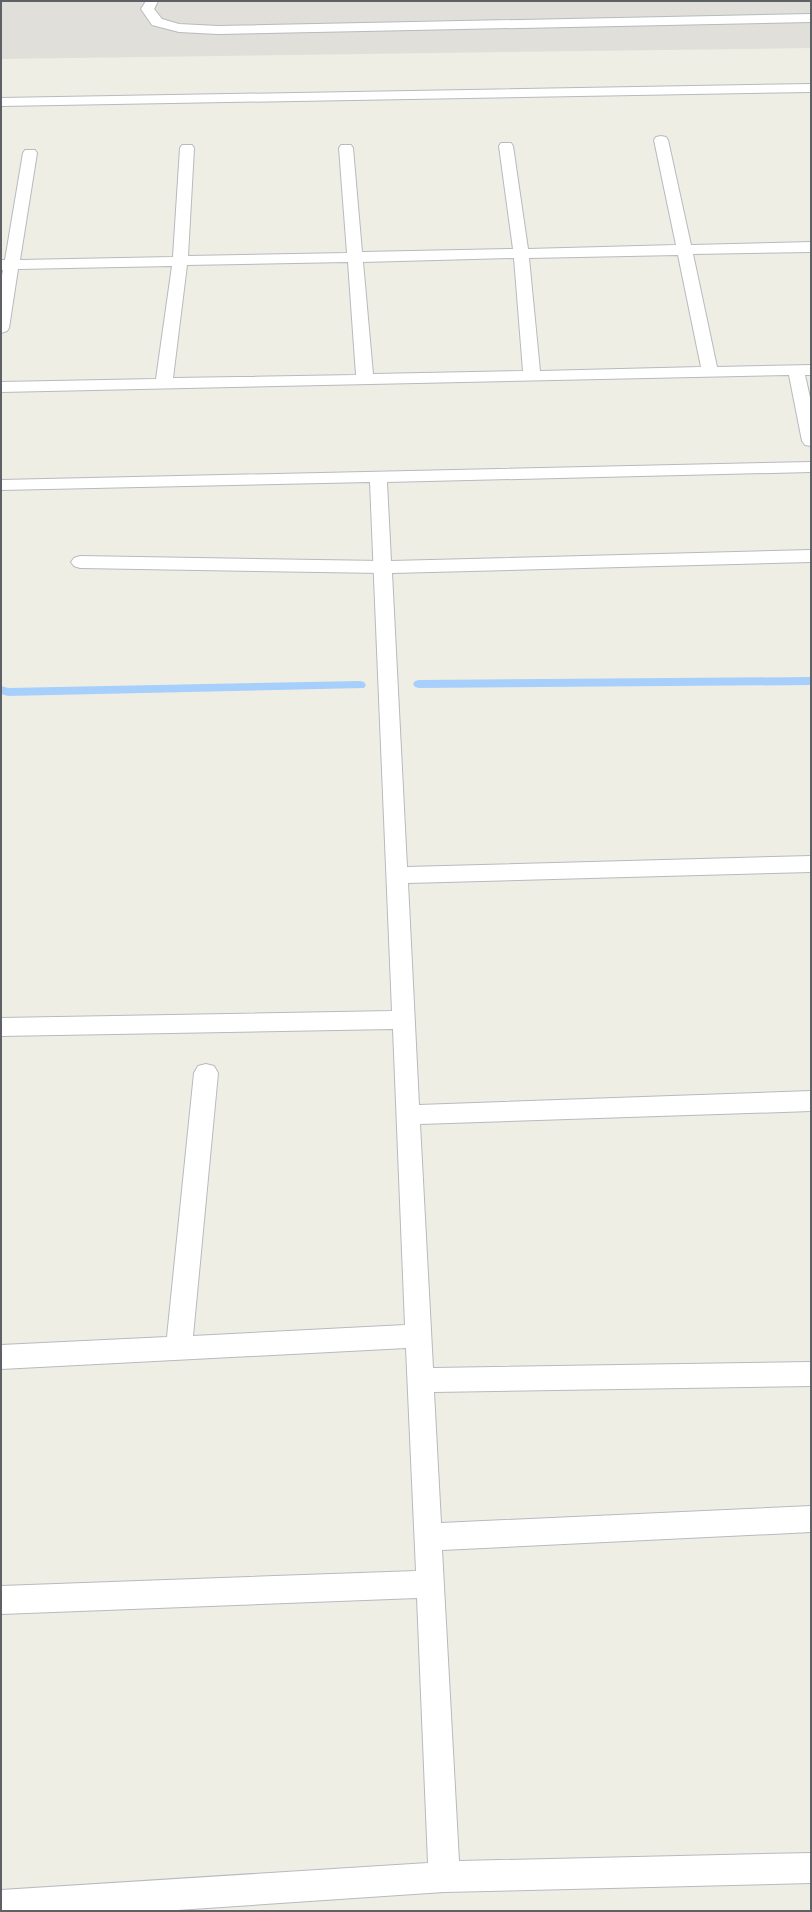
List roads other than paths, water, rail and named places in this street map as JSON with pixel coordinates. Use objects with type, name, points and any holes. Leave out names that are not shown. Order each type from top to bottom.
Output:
[{"type":"street","points":[[152,1],[146,9],[157,22],[179,28],[218,30],[811,18]]},
{"type":"street","points":[[1,102],[811,88]]},
{"type":"street","points":[[661,140],[710,372]]},
{"type":"street","points":[[506,146],[521,254],[532,376]]},
{"type":"street","points":[[164,384],[180,260],[188,148]]},
{"type":"street","points":[[346,148],[365,379]]},
{"type":"street","points":[[1,328],[6,265],[30,152]]},
{"type":"street","points":[[6,265],[811,247]]},
{"type":"street","points":[[1,387],[803,370],[811,441]]},
{"type":"street","points":[[1,485],[811,467]]},
{"type":"street","points":[[378,477],[444,1877]]},
{"type":"street","points":[[80,562],[382,567],[811,556]]},
{"type":"street","points":[[397,875],[811,864]]},
{"type":"street","points":[[1,1027],[404,1020]]},
{"type":"street","points":[[178,1348],[206,1073]]},
{"type":"street","points":[[408,1115],[811,1101]]},
{"type":"street","points":[[1,1357],[418,1336]]},
{"type":"street","points":[[420,1380],[811,1374]]},
{"type":"street","points":[[428,1537],[811,1519]]},
{"type":"street","points":[[1,1600],[430,1584]]},
{"type":"street","points":[[1,1906],[444,1877],[811,1868]]},
{"type":"waterway","points":[[419,684],[811,681]]},
{"type":"waterway","points":[[1,690],[8,692],[360,685]]}]
